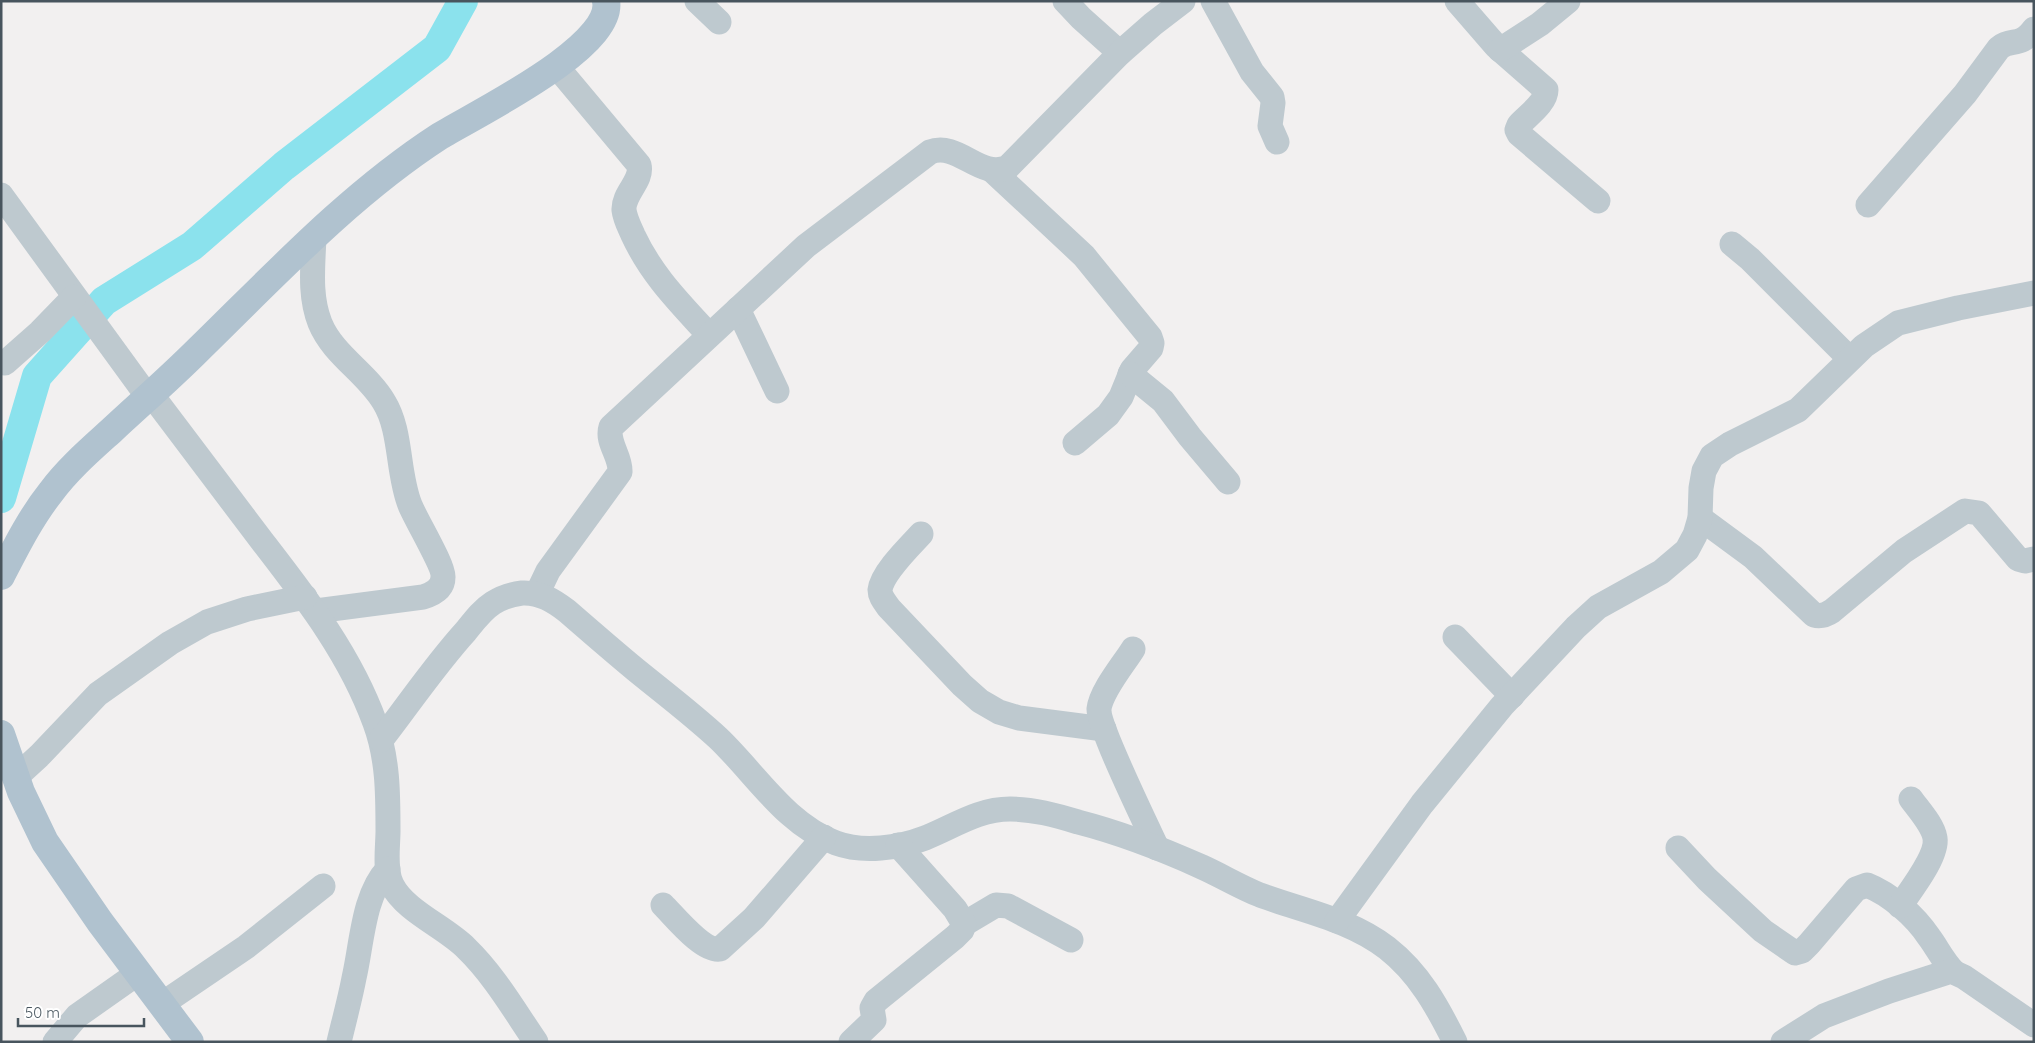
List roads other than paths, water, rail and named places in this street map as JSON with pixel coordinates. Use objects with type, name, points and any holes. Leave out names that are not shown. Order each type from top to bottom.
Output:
[{"type":"main road","points":[[1,576],[22,536],[51,492],[75,465],[180,368],[314,236],[368,189],[418,150],[558,66],[588,39],[606,10],[606,1]]},
{"type":"main road","points":[[1,734],[15,778],[30,814],[45,842],[100,922],[190,1042]]},
{"type":"street","points":[[697,1],[719,22]]},
{"type":"street","points":[[1065,1],[1120,53]]},
{"type":"street","points":[[993,171],[1002,170],[1013,162],[1120,53],[1183,1]]},
{"type":"street","points":[[1213,1],[1252,72],[1272,97],[1270,126],[1277,142]]},
{"type":"street","points":[[1457,1],[1476,25],[1500,50],[1546,90],[1546,95],[1540,103],[1519,125],[1517,130],[1519,134],[1598,201]]},
{"type":"street","points":[[1500,50],[1540,24],[1568,1]]},
{"type":"street","points":[[1868,205],[1964,94],[2002,46],[2024,40],[2034,29]]},
{"type":"street","points":[[558,66],[639,164],[639,174],[626,197],[624,205],[628,223],[644,258],[654,273],[709,335]]},
{"type":"street","points":[[538,594],[548,571],[620,472],[620,465],[610,438],[611,427],[817,237],[930,152],[945,150],[993,171],[1084,256],[1150,337],[1151,348],[1130,374],[1114,407],[1108,415],[1075,443]]},
{"type":"street","points":[[1,195],[76,298],[310,604],[342,651],[357,679],[381,740],[388,793],[388,869],[390,881],[397,894],[473,955],[488,973],[536,1042]]},
{"type":"street","points":[[15,778],[39,756],[98,694],[170,643],[214,620],[247,609],[423,597],[437,591],[442,584],[443,578],[440,565],[422,532],[407,496],[393,425],[385,402],[371,384],[338,350],[321,326],[312,292],[314,236]]},
{"type":"street","points":[[1732,244],[1750,258],[1850,359]]},
{"type":"street","points":[[1337,921],[1422,804],[1512,696],[1593,611],[1661,572],[1686,550],[1695,535],[1700,518],[1701,488],[1704,471],[1712,456],[1730,444],[1798,410],[1872,339],[1898,323],[1958,308],[2034,293]]},
{"type":"street","points":[[5,363],[76,298]]},
{"type":"street","points":[[738,309],[777,391]]},
{"type":"street","points":[[1130,374],[1163,401],[1228,482]]},
{"type":"street","points":[[1700,518],[1753,557],[1814,615],[1819,616],[1832,611],[1904,551],[1966,511],[1979,513],[2018,558],[2025,561],[2034,559]]},
{"type":"street","points":[[920,534],[891,569],[883,582],[880,591],[882,599],[962,686],[980,701],[999,712],[1018,718],[1104,729]]},
{"type":"street","points":[[381,740],[454,645],[483,612],[494,603],[520,593],[538,594],[552,600],[567,611],[718,738],[788,813],[824,838],[855,848],[898,845],[925,838],[984,812],[1011,809],[1049,814],[1118,833],[1157,848],[1258,894],[1337,921],[1365,933],[1388,949],[1412,972],[1433,1000],[1455,1042]]},
{"type":"street","points":[[1454,637],[1512,696]]},
{"type":"street","points":[[1133,649],[1109,687],[1102,702],[1100,715],[1104,729],[1157,848]]},
{"type":"street","points":[[1900,906],[1932,856],[1935,846],[1935,837],[1931,828],[1911,799]]},
{"type":"street","points":[[663,906],[702,943],[714,950],[720,949],[754,918],[824,838]]},
{"type":"street","points":[[898,845],[955,910],[964,924]]},
{"type":"street","points":[[1678,848],[1707,879],[1756,924],[1777,942],[1795,953],[1802,951],[1809,944],[1856,889],[1863,884],[1870,886],[1900,906],[1929,936],[1942,958],[1954,972],[2034,1025]]},
{"type":"street","points":[[339,1042],[369,904],[376,886],[388,869]]},
{"type":"street","points":[[162,1004],[246,947],[323,886]]},
{"type":"street","points":[[851,1042],[874,1020],[872,1008],[876,1001],[955,937],[962,930],[964,924],[996,905],[1008,906],[1071,940]]},
{"type":"street","points":[[1783,1042],[1824,1016],[1889,991],[1948,972],[1954,972]]},
{"type":"street","points":[[56,1042],[77,1016],[138,973]]},
{"type":"waterway","points":[[1,498],[37,376],[104,301],[192,246],[284,166],[437,48],[463,1]]}]
